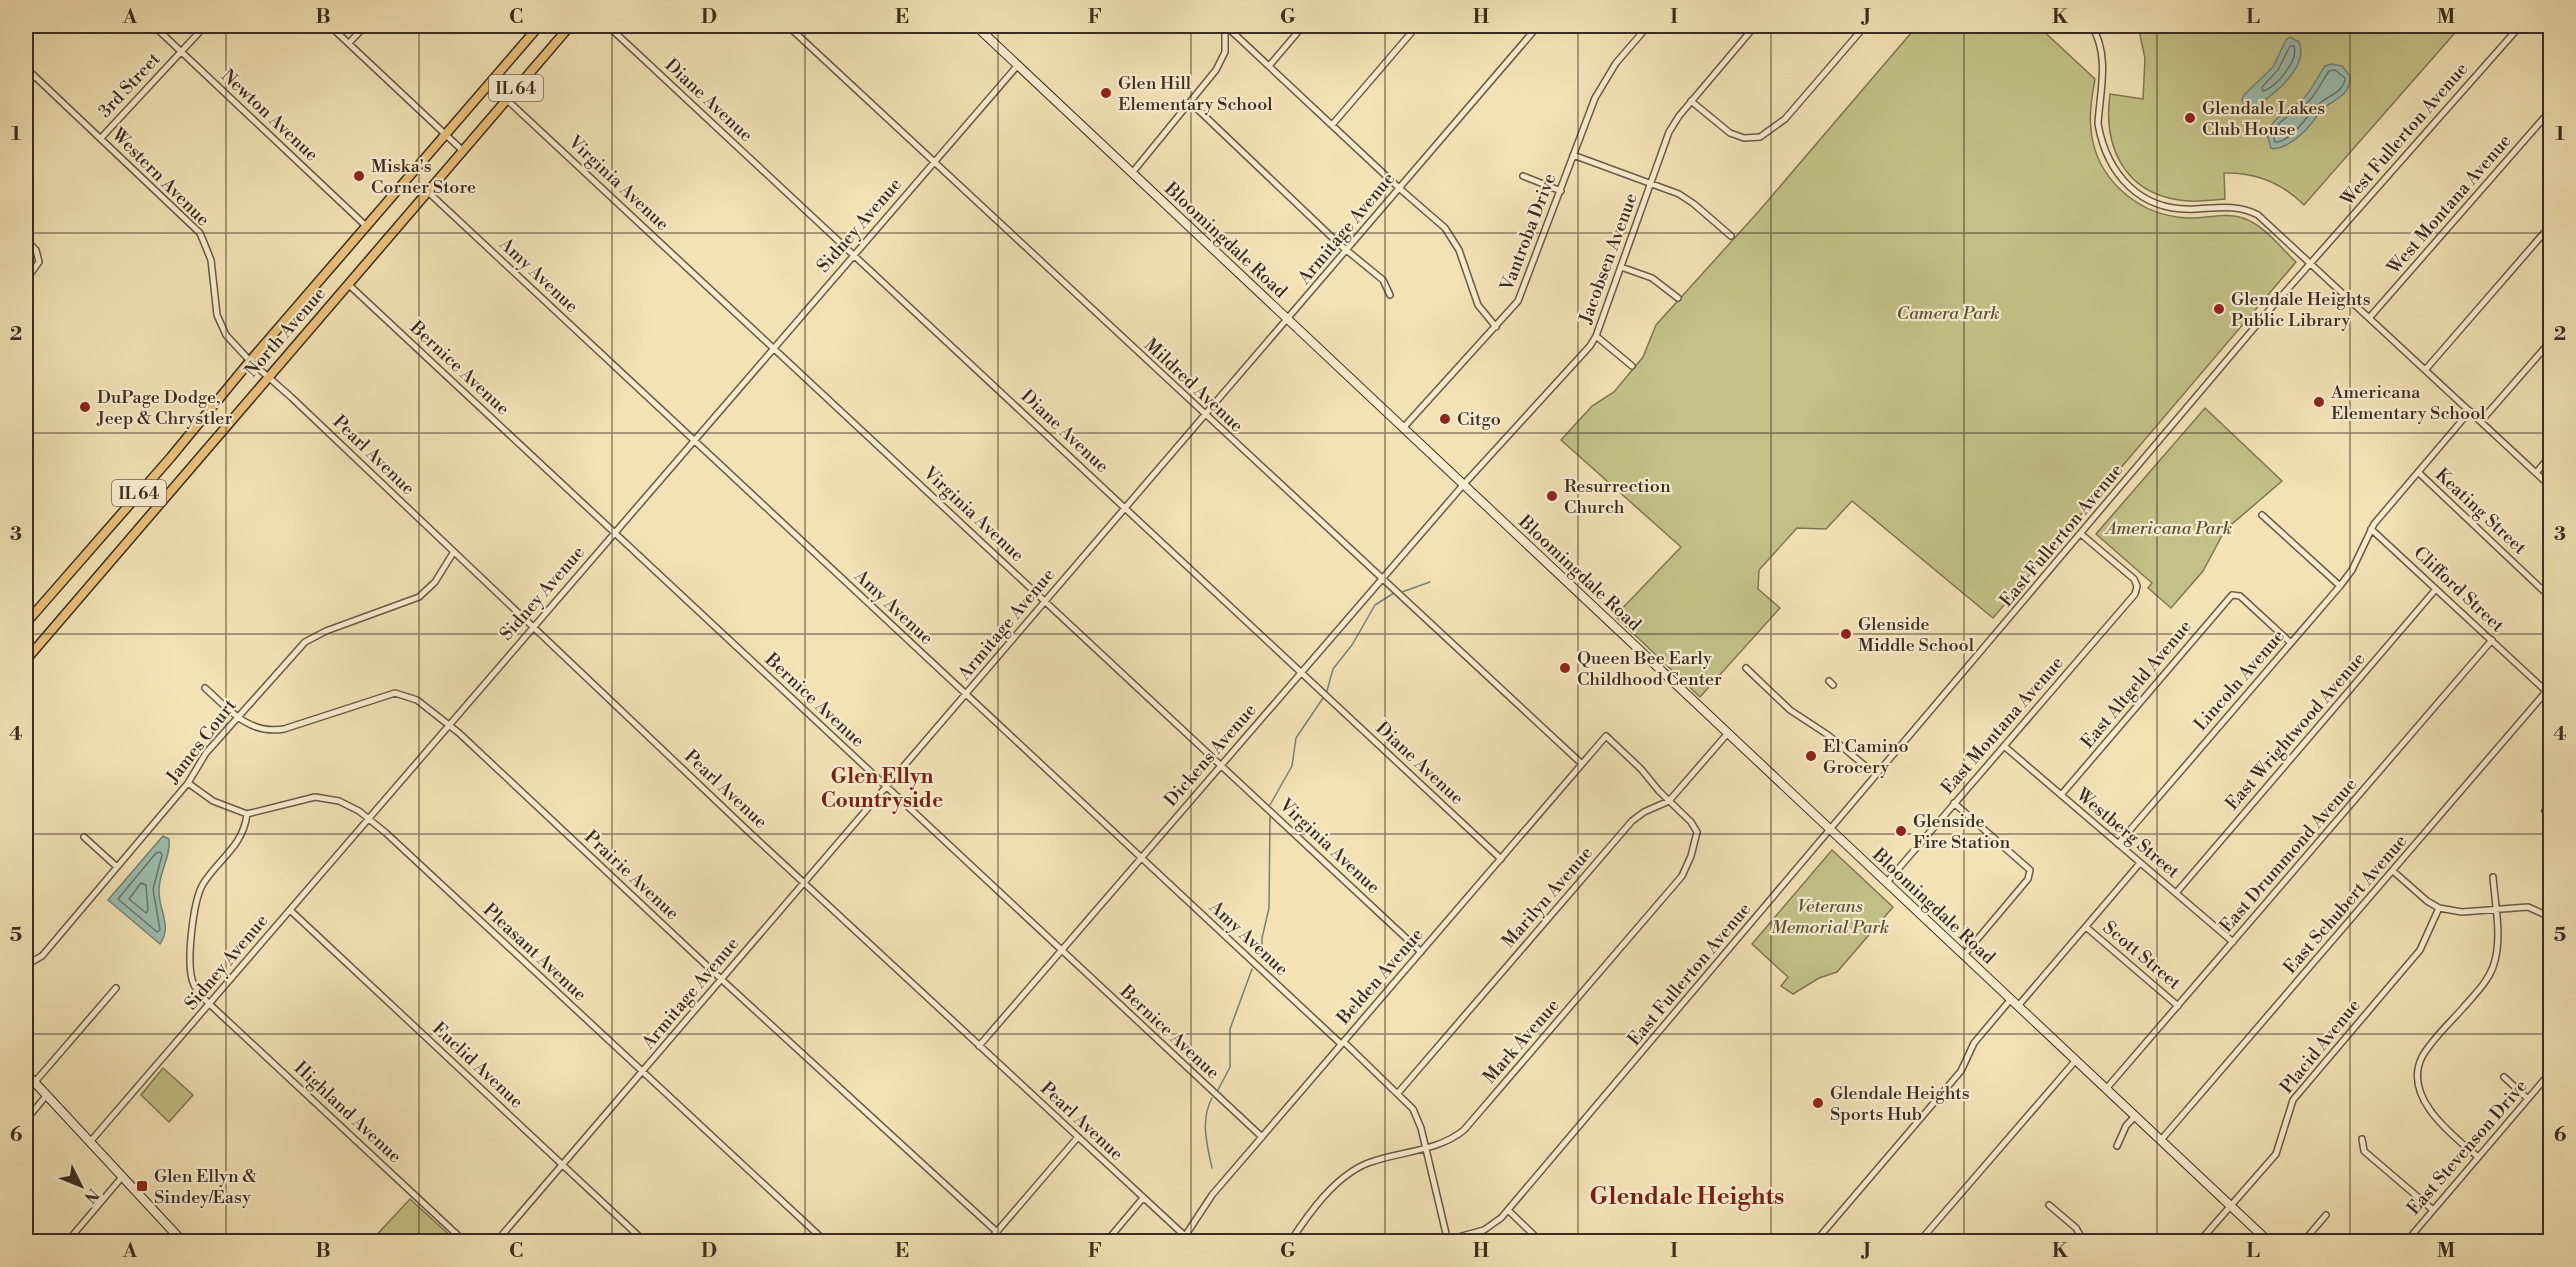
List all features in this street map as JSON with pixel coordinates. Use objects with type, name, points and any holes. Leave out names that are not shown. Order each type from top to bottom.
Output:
[{"type":"main road","name":"North Avenue","points":[[26,623],[171,457],[250,361],[538,26]]},
{"type":"main road","name":"North Avenue","points":[[26,660],[570,26]]},
{"type":"main road","name":"Bloomingdale Road","points":[[976,26],[2269,1242]]},
{"type":"main road","points":[[26,1073],[183,1242]]},
{"type":"street","name":"Newton Avenue","points":[[154,26],[366,226]]},
{"type":"street","name":"3rd Street","points":[[101,138],[205,26]]},
{"type":"street","points":[[330,26],[462,150]]},
{"type":"street","points":[[349,43],[365,26]]},
{"type":"street","name":"Diane Avenue","points":[[608,26],[1501,859]]},
{"type":"street","name":"Mildred Avenue","points":[[788,26],[1582,764]]},
{"type":"street","points":[[1226,26],[1452,236],[1478,305],[1496,327]]},
{"type":"street","points":[[1132,173],[1212,76],[1225,52],[1226,26]]},
{"type":"street","points":[[1269,66],[1303,26]]},
{"type":"street","points":[[1332,125],[1417,26]]},
{"type":"street","name":"Armitage Avenue","points":[[496,1242],[1538,26]]},
{"type":"street","name":"Vantroba Drive","points":[[1404,428],[1496,327],[1521,296],[1589,111],[1606,79],[1648,26]]},
{"type":"street","name":"Jacobsen Avenue","points":[[1464,484],[1581,357],[1596,336],[1669,132],[1691,101],[1755,26]]},
{"type":"street","points":[[1691,101],[1730,133],[1744,138],[1760,137],[1785,119],[1865,26]]},
{"type":"street","points":[[2092,26],[2098,37],[2104,59],[2098,124],[2100,134],[2109,161],[2126,183],[2145,198],[2167,207],[2193,210],[2232,207],[2252,212],[2264,220],[2550,486]]},
{"type":"street","name":"West Fullerton Avenue","points":[[2311,263],[2520,26]]},
{"type":"street","name":"Sidney Avenue","points":[[90,1142],[1018,65]]},
{"type":"street","name":"Western Avenue","points":[[26,68],[200,233],[211,260],[218,315],[226,334],[250,361]]},
{"type":"street","points":[[26,86],[34,76]]},
{"type":"street","name":"Virginia Avenue","points":[[506,99],[1421,952]]},
{"type":"street","points":[[1190,102],[1347,250],[1383,280],[1390,295]]},
{"type":"street","name":"West Montana Avenue","points":[[2370,317],[2550,111]]},
{"type":"street","points":[[1573,155],[1651,183],[1687,199],[1731,236]]},
{"type":"street","points":[[1523,176],[1561,191]]},
{"type":"street","name":"Amy Avenue","points":[[427,191],[1141,858],[1398,1093],[1417,1117],[1448,1240]]},
{"type":"street","points":[[2426,369],[2550,226]]},
{"type":"street","points":[[26,240],[36,250],[39,262],[26,280]]},
{"type":"street","name":"East Fullerton Avenue","points":[[1440,1242],[1488,1228],[1508,1210],[2311,263]]},
{"type":"street","points":[[1621,267],[1652,278],[1678,298]]},
{"type":"street","name":"Bernice Avenue","points":[[348,284],[1262,1137]]},
{"type":"street","points":[[1596,336],[1632,366]]},
{"type":"street","points":[[2481,421],[2550,342]]},
{"type":"street","name":"Pearl Avenue","points":[[250,361],[532,628],[1186,1239]]},
{"type":"street","points":[[2371,529],[2470,411]]},
{"type":"street","points":[[2536,473],[2550,456]]},
{"type":"street","name":"Keating Street","points":[[2418,472],[2550,597]]},
{"type":"street","name":"Dickens Avenue","points":[[979,1046],[1464,484]]},
{"type":"street","points":[[2262,514],[2340,586]]},
{"type":"street","name":"Lincoln Avenue","points":[[2118,844],[2340,586],[2352,570],[2371,529]]},
{"type":"street","name":"Clifford Street","points":[[2371,529],[2548,689]]},
{"type":"street","name":"East Montana Avenue","points":[[1887,882],[2135,594],[2137,586],[2133,579],[2081,534]]},
{"type":"street","name":"James Court","points":[[26,965],[42,956],[188,783],[206,753],[304,642],[326,631],[419,597],[435,582],[453,553]]},
{"type":"street","name":"East Wrightwood Avenue","points":[[2176,893],[2436,589]]},
{"type":"street","name":"East Altgeld Avenue","points":[[2061,795],[2230,597],[2235,594],[2240,596],[2291,643]]},
{"type":"street","name":"East Drummond Avenue","points":[[2106,1089],[2492,640]]},
{"type":"street","points":[[1746,668],[1790,710],[1828,735],[1876,775]]},
{"type":"street","name":"Prairie Avenue","points":[[205,688],[237,717],[269,732],[395,693],[417,700],[448,724],[997,1232]]},
{"type":"street","name":"East Schubert Avenue","points":[[2161,1140],[2548,689]]},
{"type":"street","name":"Marilyn Avenue","points":[[1398,1093],[1632,821],[1644,812],[1669,801],[1728,733]]},
{"type":"street","name":"Belden Avenue","points":[[1186,1239],[1205,1204],[1606,736],[1641,769],[1669,801]]},
{"type":"street","name":"Westberg Street","points":[[2004,746],[2233,942]]},
{"type":"street","points":[[188,783],[213,801],[247,814]]},
{"type":"street","name":"Pleasant Avenue","points":[[247,814],[315,797],[345,803],[368,819],[386,833],[826,1242]]},
{"type":"street","name":"Mark Avenue","points":[[1290,1242],[1335,1186],[1349,1173],[1374,1161],[1446,1142],[1464,1130],[1682,876],[1691,856],[1696,832],[1691,822],[1669,801]]},
{"type":"street","points":[[1954,803],[2030,870],[2028,879],[1964,955]]},
{"type":"street","points":[[2545,811],[2550,819]]},
{"type":"street","name":"Highland Avenue","points":[[247,814],[245,831],[203,884],[194,908],[190,972],[197,991],[465,1242]]},
{"type":"street","points":[[84,837],[117,867]]},
{"type":"street","points":[[2018,1006],[2140,863]]},
{"type":"street","points":[[2393,871],[2427,901],[2439,908],[2462,912],[2528,907],[2550,917]]},
{"type":"street","points":[[2478,1157],[2437,1121],[2425,1099],[2418,1076],[2426,1051],[2485,982],[2493,968],[2499,942],[2493,877]]},
{"type":"street","name":"Placid Avenue","points":[[2199,1242],[2276,1154],[2293,1100],[2420,950],[2439,908]]},
{"type":"street","name":"Euclid Avenue","points":[[290,910],[645,1242]]},
{"type":"street","name":"Scott Street","points":[[2086,927],[2178,1005]]},
{"type":"street","points":[[34,1083],[116,988]]},
{"type":"street","points":[[1815,1242],[1961,1071],[1974,1043],[2011,999]]},
{"type":"street","points":[[1919,1242],[2076,1060]]},
{"type":"street","name":"East Stevenson Drive","points":[[2406,1242],[2550,1073]]},
{"type":"street","points":[[2504,1077],[2528,1099]]},
{"type":"street","points":[[26,1120],[46,1096]]},
{"type":"street","points":[[2117,1146],[2126,1126],[2135,1116]]},
{"type":"street","points":[[988,1242],[1078,1137]]},
{"type":"street","points":[[2362,1139],[2364,1151],[2433,1210]]},
{"type":"street","points":[[67,1242],[122,1177]]},
{"type":"street","points":[[1106,1242],[1143,1198]]},
{"type":"street","points":[[2049,1204],[2076,1228],[2084,1242]]},
{"type":"street","points":[[1508,1210],[1541,1242]]},
{"type":"street","points":[[2303,1242],[2326,1215]]},
{"type":"green space","name":"Camera Park","points":[[1917,26],[2038,26],[2095,79],[2090,117],[2095,148],[2101,165],[2123,192],[2137,202],[2170,216],[2195,218],[2236,216],[2251,221],[2265,231],[2296,262],[1993,618],[1852,501],[1826,529],[1797,528],[1759,570],[1758,589],[1780,608],[1700,697],[1615,616],[1681,547],[1561,440],[1592,406],[1614,392],[1643,357],[1656,325],[1759,211]]},
{"type":"green space","points":[[2138,26],[2461,26],[2304,205],[2277,185],[2246,174],[2224,173],[2225,199],[2196,201],[2179,200],[2160,195],[2144,187],[2131,176],[2121,163],[2114,148],[2109,113],[2110,94],[2143,99],[2145,58]]},
{"type":"green space","name":"Americana Park","points":[[2205,408],[2282,481],[2225,530],[2203,571],[2171,608],[2148,588],[2152,583],[2096,534]]},
{"type":"green space","name":"Veterans Memorial Park","points":[[1832,850],[1893,907],[1837,972],[1819,978],[1793,994],[1781,986],[1788,977],[1752,944]]},
{"type":"green space","points":[[163,1068],[193,1095],[169,1122],[141,1095]]},
{"type":"green space","points":[[410,1199],[456,1241],[371,1241]]},
{"type":"water","points":[[2290,37],[2299,42],[2301,52],[2294,71],[2278,89],[2253,109],[2244,106],[2242,99],[2244,95],[2273,67],[2286,40]]},
{"type":"water","points":[[2331,64],[2342,66],[2350,76],[2346,91],[2323,109],[2307,129],[2297,137],[2286,145],[2276,149],[2271,148],[2267,134],[2273,122],[2304,98],[2325,66]]},
{"type":"water","points":[[163,836],[169,839],[169,846],[160,883],[159,897],[165,930],[160,944],[108,900]]},
{"type":"waterway","points":[[1402,592],[1430,582]]},
{"type":"waterway","points":[[1327,691],[1333,669],[1352,645],[1375,605],[1394,593]]},
{"type":"waterway","points":[[1270,805],[1292,766],[1296,738],[1323,698]]},
{"type":"waterway","points":[[1262,961],[1262,938],[1269,908],[1270,817]]},
{"type":"waterway","points":[[1218,1090],[1230,1067],[1230,1029],[1252,969]]},
{"type":"waterway","points":[[1212,1098],[1205,1124],[1212,1168]]},
{"type":"place","name":"Glen Hill Elementary School","points":[[1106,93]]},
{"type":"place","name":"Glendale Lakes Club House","points":[[2190,118]]},
{"type":"place","name":"Miska's Corner Store","points":[[359,176]]},
{"type":"place","name":"Glendale Heights Public Library","points":[[2219,309]]},
{"type":"place","name":"Americana Elementary School","points":[[2319,402]]},
{"type":"place","name":"DuPage Dodge, Jeep & Chrystler","points":[[85,407]]},
{"type":"place","name":"Citgo","points":[[1445,419]]},
{"type":"place","name":"Resurrection Church","points":[[1552,496]]},
{"type":"place","name":"Glenside Middle School","points":[[1846,634]]},
{"type":"place","name":"Queen Bee Early Childhood Center","points":[[1565,668]]},
{"type":"place","name":"El Camino Grocery","points":[[1811,756]]},
{"type":"place","name":"Glenside Fire Station","points":[[1901,831]]},
{"type":"place","name":"Glendale Heights Sports Hub","points":[[1818,1103]]},
{"type":"place","name":"Glen Ellyn & Sindey/Easy","points":[[142,1186]]},
{"type":"district","name":"Glen Ellyn Countryside","points":[[882,788]]},
{"type":"district","name":"Glendale Heights","points":[[1687,1196]]}]
